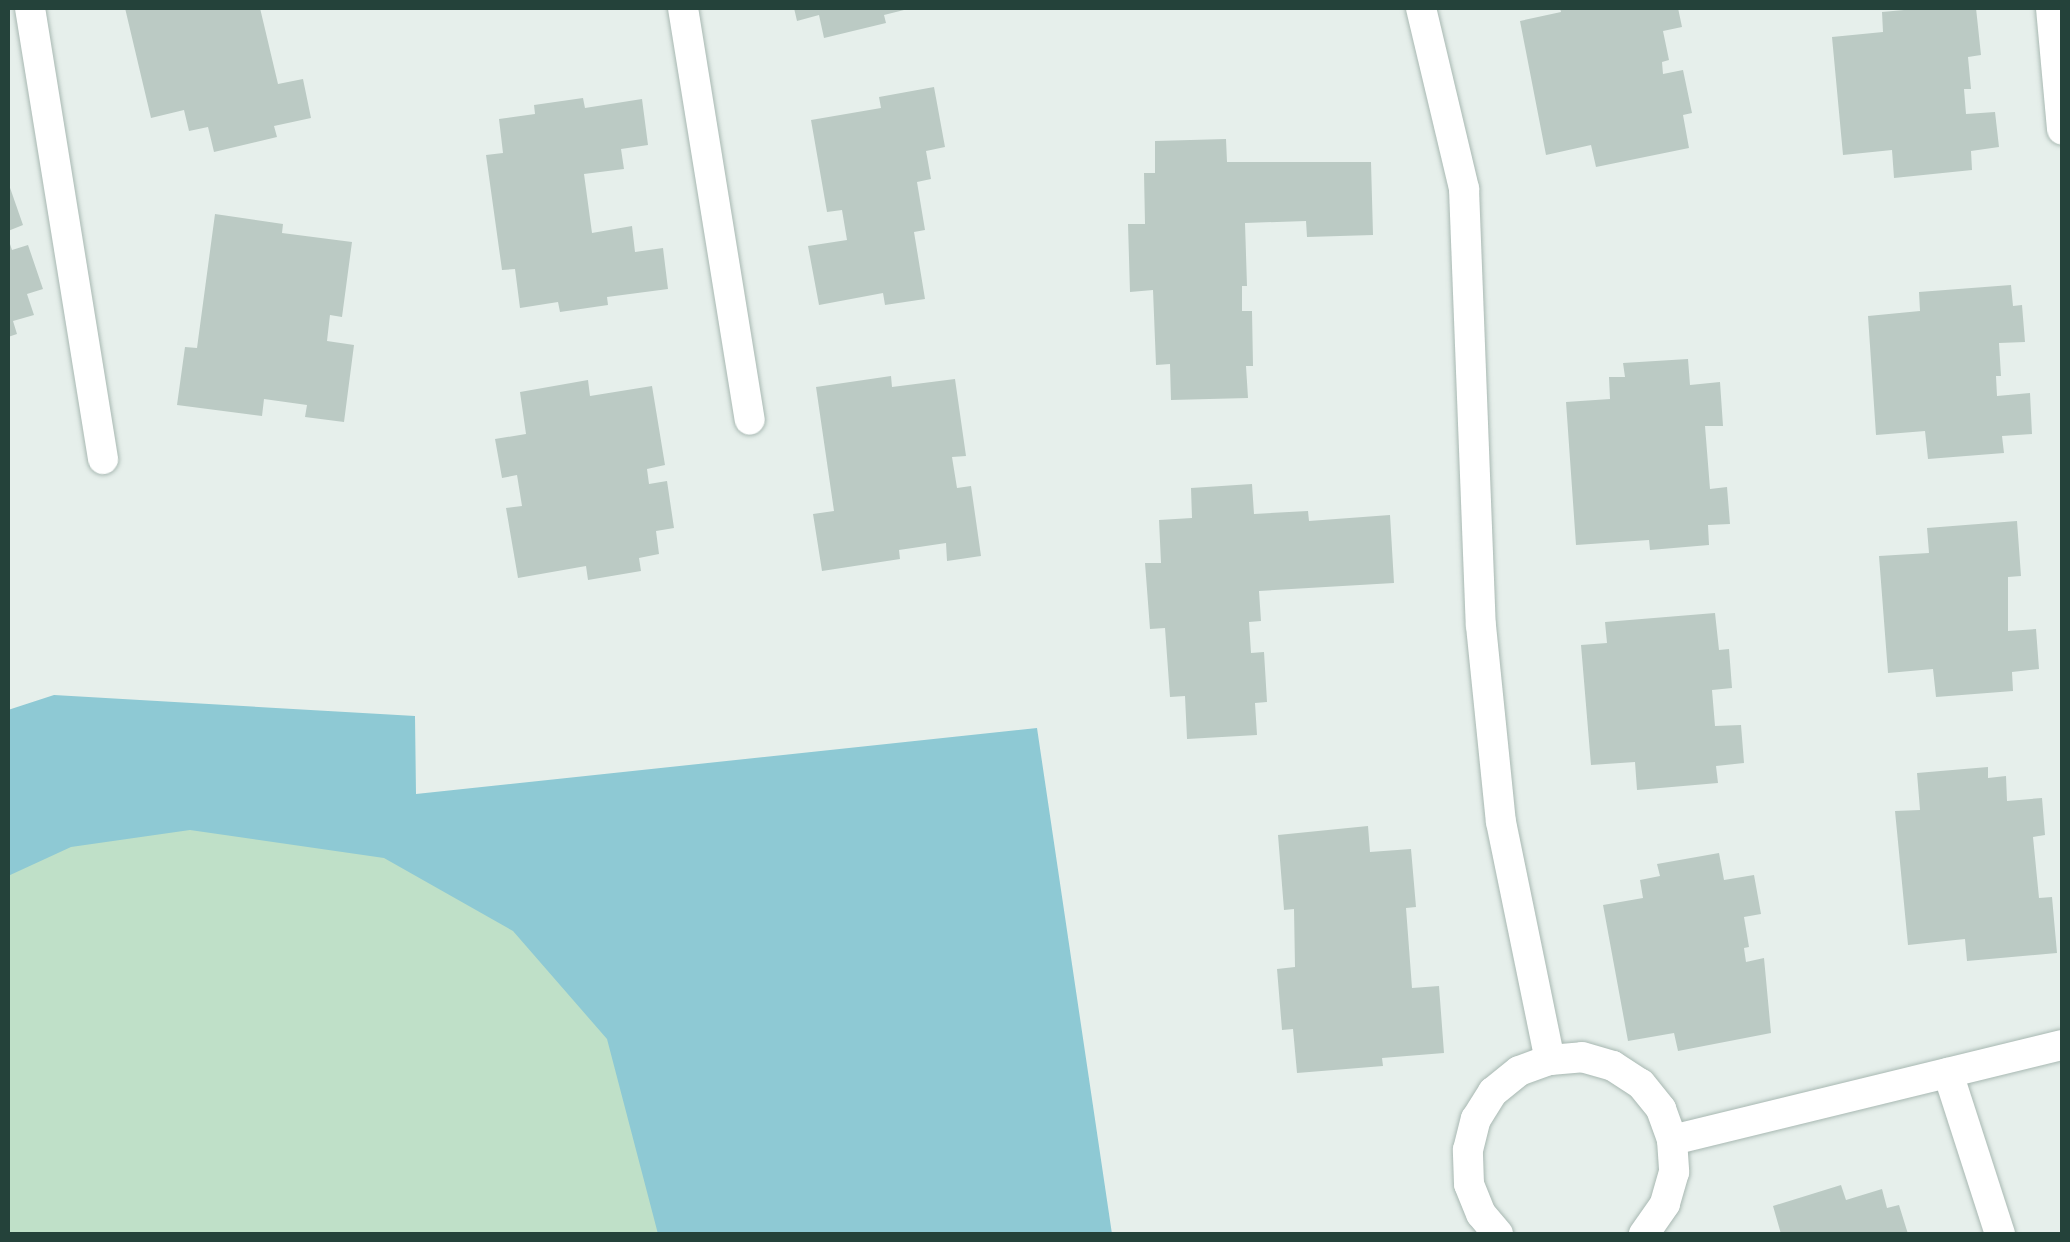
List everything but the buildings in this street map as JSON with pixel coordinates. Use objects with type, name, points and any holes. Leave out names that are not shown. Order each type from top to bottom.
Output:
[{"type":"lane","points":[[30,8],[102,459]]},
{"type":"lane","points":[[683,8],[750,420]]},
{"type":"lane","points":[[1421,8],[1464,188],[1481,626],[1502,822],[1550,1060]]},
{"type":"lane","points":[[2051,8],[2062,130]]},
{"type":"lane","points":[[1672,1140],[2062,1046]]},
{"type":"lane","points":[[1498,1234],[1481,1214],[1469,1184],[1468,1150],[1476,1119],[1493,1092],[1519,1070],[1550,1060],[1582,1057],[1613,1066],[1641,1084],[1661,1108],[1672,1140],[1674,1172],[1665,1204],[1644,1234]]},
{"type":"lane","points":[[1948,1073],[2000,1234]]},
{"type":"green space","points":[[313,812],[581,959],[681,1234],[8,1234],[8,816]]},
{"type":"water","points":[[54,695],[415,716],[416,794],[1037,728],[1112,1234],[658,1234],[607,1039],[513,931],[384,858],[190,830],[71,847],[8,876],[8,710]]}]
